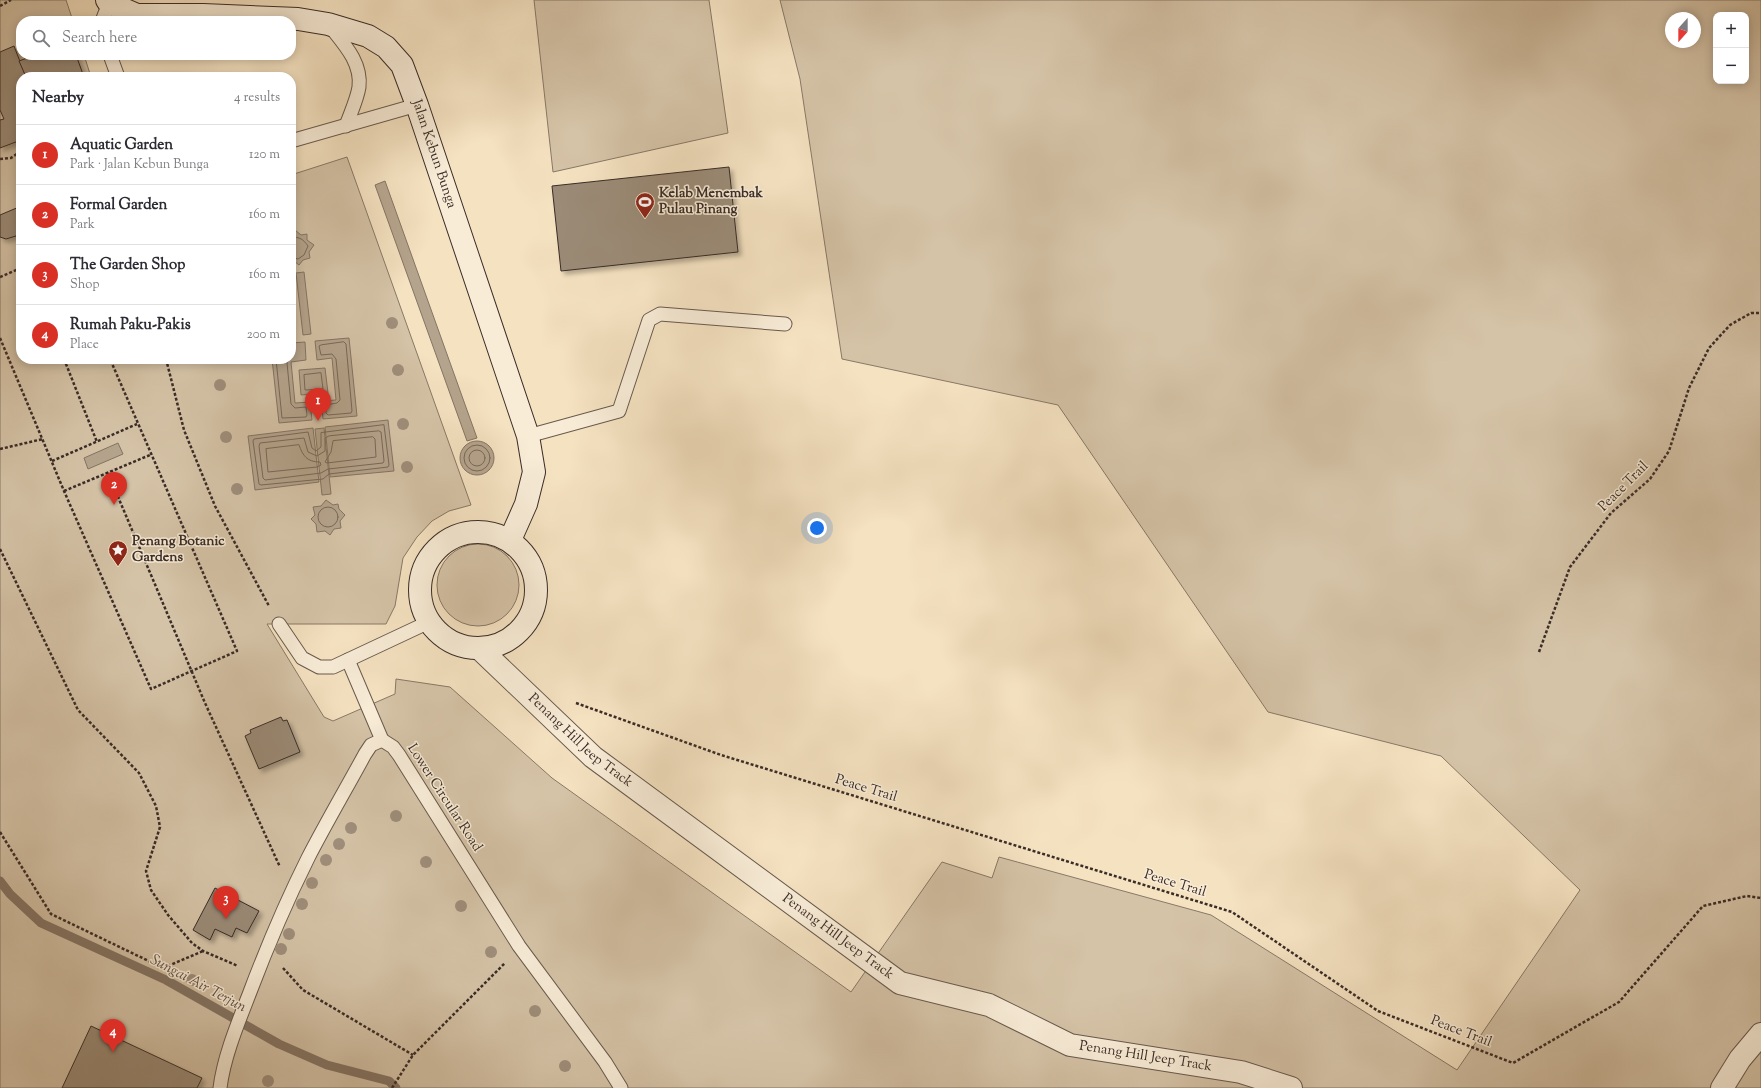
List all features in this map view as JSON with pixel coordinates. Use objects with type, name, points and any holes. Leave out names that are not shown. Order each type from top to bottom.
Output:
[{"type":"street","name":"Jalan Kebun Bunga","points":[[106,8],[137,15],[227,16]]},
{"type":"street","name":"Jalan Kebun Bunga","points":[[296,19],[328,24],[368,36],[386,47],[402,65],[417,105],[528,436],[534,472],[526,504],[510,540]]},
{"type":"street","points":[[471,531],[492,533],[510,540],[524,552],[533,568],[537,585],[535,603],[528,620],[516,635],[499,645],[480,649],[461,646],[443,637],[429,622],[420,604],[419,584],[424,564],[436,548],[452,537],[471,531]]},
{"type":"street","name":"Penang Hill Jeep Track","points":[[480,649],[593,757],[900,983],[989,1005],[1070,1045],[1241,1072],[1290,1088]]},
{"type":"street","points":[[1722,1088],[1740,1059],[1761,1034]]},
{"type":"lane","points":[[328,24],[352,56],[358,72],[359,88],[346,126]]},
{"type":"lane","points":[[112,60],[116,72]]},
{"type":"lane","points":[[296,140],[417,105]]},
{"type":"lane","points":[[528,436],[618,411],[649,320],[660,314],[785,324]]},
{"type":"lane","points":[[279,624],[302,658],[319,667],[333,667],[429,622]]},
{"type":"lane","points":[[220,1088],[221,1077],[238,1023],[254,980],[308,858],[365,754],[372,745],[382,740],[348,660]]},
{"type":"lane","name":"Lower Circular Road","points":[[382,740],[393,747],[399,755],[519,946],[605,1062],[621,1088]]},
{"type":"path","points":[[0,6],[12,0]]},
{"type":"path","points":[[0,159],[11,158],[16,154]]},
{"type":"path","points":[[0,277],[16,270]]},
{"type":"path","name":"Peace Trail","points":[[1539,652],[1570,567],[1611,513],[1650,479],[1669,451],[1689,388],[1709,348],[1730,325],[1751,313],[1761,313]]},
{"type":"path","points":[[0,338],[64,491],[151,689],[237,651],[150,455],[112,364]]},
{"type":"path","points":[[66,364],[97,442]]},
{"type":"path","points":[[167,364],[184,430],[215,506],[279,624]]},
{"type":"path","points":[[52,462],[137,424]]},
{"type":"path","points":[[0,449],[43,439]]},
{"type":"path","points":[[64,491],[150,455]]},
{"type":"path","points":[[108,473],[191,671],[292,893]]},
{"type":"path","points":[[0,549],[78,710],[139,773],[156,806],[160,827],[146,871],[150,890],[168,915],[192,943],[203,951],[254,980]]},
{"type":"path","name":"Peace Trail","points":[[573,702],[721,755],[1232,912],[1378,1010],[1514,1063],[1619,1002],[1703,906],[1747,896],[1761,898]]},
{"type":"path","points":[[0,832],[51,914],[158,965],[168,966],[203,951]]},
{"type":"path","points":[[392,1088],[413,1055],[503,966]]},
{"type":"path","points":[[287,971],[303,990],[413,1055]]},
{"type":"shaded area","points":[[0,0],[66,0],[71,16],[16,16],[16,60],[86,60],[89,72],[16,72],[16,364],[296,364],[296,173],[347,157],[471,505],[449,511],[432,521],[417,537],[403,558],[395,606],[386,624],[267,624],[324,717],[333,721],[395,694],[396,679],[450,687],[552,778],[851,992],[942,862],[992,878],[999,857],[1211,915],[1457,1070],[1580,890],[1441,756],[1268,712],[1058,405],[842,359],[800,79],[780,0],[1761,0],[1761,1088],[0,1088]]},
{"type":"shaded area","points":[[534,0],[709,0],[728,133],[553,172]]},
{"type":"shaded area","points":[[478,544],[494,547],[507,556],[516,569],[519,585],[516,601],[507,614],[494,623],[478,626],[462,623],[449,614],[440,601],[437,585],[440,569],[449,556],[462,547]]},
{"type":"water","points":[[385,181],[477,438],[467,441],[375,185]]},
{"type":"water","points":[[296,231],[301,235],[307,234],[307,240],[314,245],[309,252],[310,258],[303,260],[299,265],[296,263]]},
{"type":"water","points":[[304,272],[311,334],[303,335],[296,273]]},
{"type":"water","points":[[349,338],[357,416],[323,419],[321,401],[336,400],[332,358],[317,360],[315,341]]},
{"type":"water","points":[[305,342],[306,360],[296,361],[296,343]]},
{"type":"water","points":[[273,364],[291,364],[295,403],[310,402],[312,420],[279,423]]},
{"type":"water","points":[[325,368],[328,393],[301,395],[299,370]]},
{"type":"water","points":[[388,420],[394,471],[330,477],[325,427]]},
{"type":"water","points":[[313,428],[319,482],[255,490],[248,436]]},
{"type":"water","points":[[324,428],[331,494],[322,495],[315,429]]},
{"type":"water","points":[[474,441],[480,441],[489,446],[493,452],[493,464],[489,470],[480,475],[474,475],[465,470],[460,461],[460,455],[465,446]]},
{"type":"water","points":[[118,443],[123,454],[88,469],[84,458]]},
{"type":"water","points":[[326,500],[333,505],[338,504],[339,509],[345,515],[340,521],[341,528],[334,529],[330,535],[325,531],[317,532],[316,524],[311,519],[315,515],[313,507],[321,506]]},
{"type":"building","points":[[14,46],[16,51],[16,60],[19,60],[24,72],[16,72],[16,142],[0,148],[0,120],[4,119],[0,110],[0,52]]},
{"type":"building","points":[[78,60],[82,72],[24,72],[19,61]]},
{"type":"building","name":"Kelab Menembak Pulau Pinang","points":[[729,167],[738,252],[561,271],[552,186]]},
{"type":"building","points":[[16,208],[16,236],[6,239],[0,237],[0,215]]},
{"type":"building","points":[[281,717],[283,721],[287,720],[300,752],[259,769],[245,736],[251,733],[250,730]]},
{"type":"building","points":[[215,888],[259,911],[247,933],[236,928],[232,937],[215,929],[210,940],[193,930]]},
{"type":"building","points":[[91,1026],[202,1078],[197,1088],[62,1088]]},
{"type":"waterway","name":"Sungai Air Terjun","points":[[0,881],[10,894],[41,923],[166,980],[279,1044],[327,1065],[389,1081],[396,1088]]},
{"type":"place","name":"Kelab Menembak Pulau Pinang","points":[[645,219]]},
{"type":"place","name":"Aquatic Garden","points":[[318,421]]},
{"type":"place","name":"Formal Garden","points":[[114,505]]},
{"type":"place","name":"Penang Botanic Gardens","points":[[118,567]]},
{"type":"place","name":"The Garden Shop","points":[[226,919]]},
{"type":"place","name":"Rumah Paku-Pakis","points":[[113,1052]]}]
